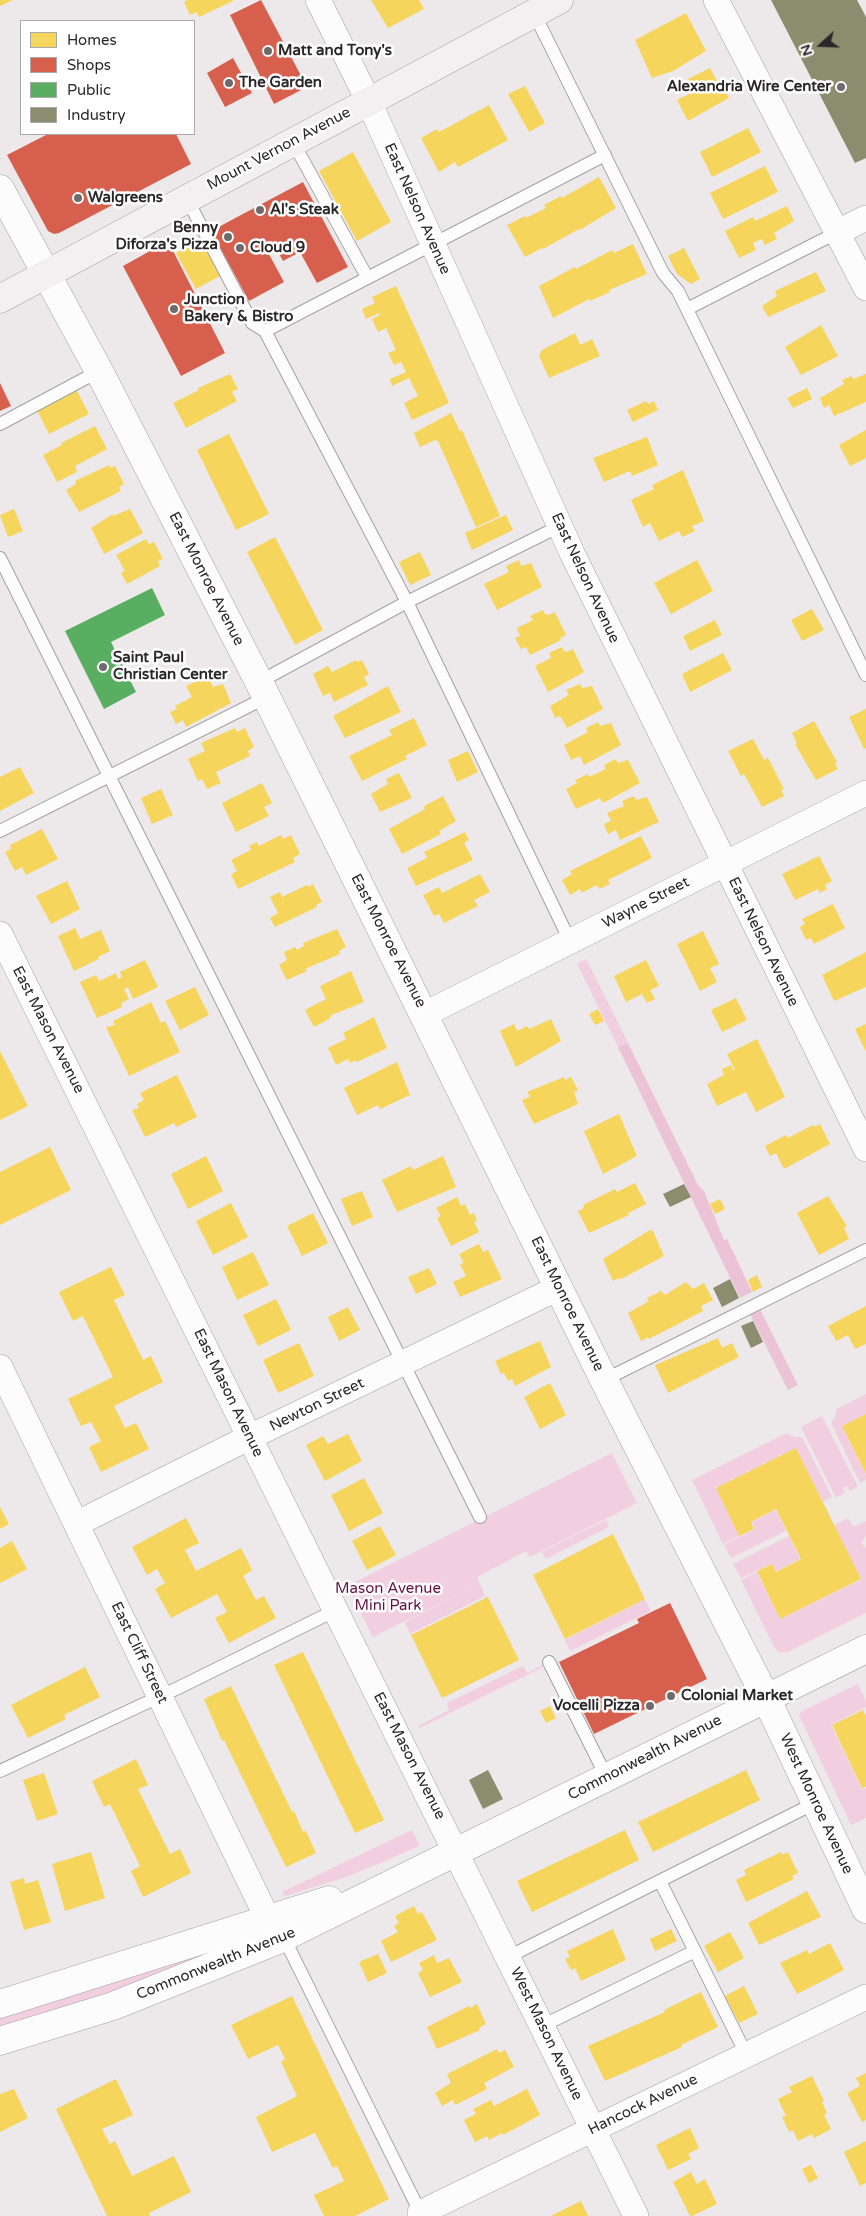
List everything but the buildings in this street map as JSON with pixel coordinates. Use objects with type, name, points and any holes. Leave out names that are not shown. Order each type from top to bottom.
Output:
[{"type":"main road","name":"Mount Vernon Avenue","points":[[0,299],[369,102],[541,6]]},
{"type":"street","name":"East Nelson Avenue","points":[[318,0],[369,102],[560,526],[724,864],[866,1149]]},
{"type":"street","points":[[716,0],[866,288]]},
{"type":"street","name":"East Monroe Avenue","points":[[0,189],[99,371],[263,690],[425,1014],[558,1288],[766,1698]]},
{"type":"street","points":[[838,232],[866,218]]},
{"type":"street","name":"Wayne Street","points":[[425,1014],[866,792]]},
{"type":"street","name":"East Mason Avenue","points":[[0,934],[457,1852]]},
{"type":"street","name":"Newton Street","points":[[76,1524],[250,1437],[558,1288]]},
{"type":"street","name":"East Cliff Street","points":[[0,1367],[273,1930]]},
{"type":"street","name":"Commonwealth Avenue","points":[[0,2041],[113,2006],[273,1930],[426,1868],[866,1649]]},
{"type":"street","name":"West Monroe Avenue","points":[[766,1698],[866,1909]]},
{"type":"street","name":"West Mason Avenue","points":[[457,1852],[636,2216]]},
{"type":"street","name":"Commonwealth Avenue","points":[[0,2004],[273,1930]]},
{"type":"street","name":"Hancock Avenue","points":[[421,2215],[746,2054],[866,1997]]},
{"type":"lane","points":[[541,6],[605,155],[663,272],[678,291],[866,675]]},
{"type":"lane","points":[[293,142],[367,277]]},
{"type":"lane","points":[[265,331],[432,242],[605,155]]},
{"type":"lane","points":[[187,199],[252,323],[265,331],[407,602],[570,941]]},
{"type":"lane","points":[[687,309],[838,232]]},
{"type":"lane","points":[[0,424],[99,371]]},
{"type":"lane","points":[[0,831],[109,776],[263,690],[407,602],[560,526]]},
{"type":"lane","points":[[0,558],[480,1518]]},
{"type":"lane","points":[[604,1380],[749,1302],[866,1250]]},
{"type":"lane","points":[[0,1771],[336,1610]]},
{"type":"lane","points":[[550,1662],[607,1778]]},
{"type":"lane","points":[[508,1957],[815,1803]]},
{"type":"lane","points":[[660,1881],[746,2054]]},
{"type":"lane","points":[[273,1930],[290,1949],[421,2215]]},
{"type":"lane","points":[[542,2026],[695,1951]]},
{"type":"green space","points":[[586,959],[628,1043],[618,1047],[577,964]]},
{"type":"green space","points":[[866,1394],[866,1414],[842,1426],[866,1475],[866,1480],[860,1483],[831,1423],[837,1409]]},
{"type":"green space","points":[[822,1416],[858,1487],[850,1491],[847,1486],[843,1488],[845,1493],[836,1498],[801,1427]]},
{"type":"green space","points":[[787,1433],[794,1437],[802,1437],[832,1497],[823,1502],[796,1448],[716,1488],[739,1536],[723,1544],[692,1480]]},
{"type":"green space","name":"Mason Avenue Mini Park","points":[[612,1453],[637,1503],[530,1557],[526,1551],[477,1577],[485,1596],[410,1634],[405,1622],[477,1585],[373,1637],[347,1586]]},
{"type":"green space","points":[[776,1510],[786,1531],[731,1558],[724,1545],[755,1529],[752,1522]]},
{"type":"green space","points":[[848,1518],[853,1527],[866,1521],[866,1536],[861,1543],[866,1548],[866,1613],[788,1652],[779,1652],[774,1647],[741,1580],[757,1572],[780,1619],[861,1580],[834,1525]]},
{"type":"green space","points":[[606,1520],[609,1527],[546,1559],[542,1552]]},
{"type":"green space","points":[[789,1536],[800,1559],[776,1571],[771,1564],[741,1578],[733,1564]]},
{"type":"green space","points":[[645,1599],[651,1611],[570,1651],[565,1640]]},
{"type":"green space","points":[[543,1665],[543,1667],[420,1728],[418,1726],[449,1710],[447,1703],[523,1666],[527,1673]]},
{"type":"green space","points":[[858,1684],[866,1701],[866,1707],[831,1725],[862,1789],[866,1788],[866,1818],[851,1825],[799,1715],[802,1711]]},
{"type":"green space","points":[[412,1830],[420,1846],[349,1876],[285,1896],[282,1892]]},
{"type":"green space","points":[[249,1941],[0,2033],[0,2009],[161,1960]]},
{"type":"shaded area","points":[[628,1043],[698,1185],[704,1191],[724,1240],[727,1239],[752,1292],[740,1298],[618,1047]]},
{"type":"shaded area","points":[[760,1309],[798,1385],[788,1390],[750,1314]]},
{"type":"place","name":"Matt and Tony's","points":[[268,51]]},
{"type":"place","name":"The Garden","points":[[229,83]]},
{"type":"place","name":"Alexandria Wire Center","points":[[841,87]]},
{"type":"place","name":"Walgreens","points":[[78,198]]},
{"type":"place","name":"Al's Steak","points":[[260,210]]},
{"type":"place","name":"Benny Diforza's Pizza","points":[[228,237]]},
{"type":"place","name":"Cloud 9","points":[[240,248]]},
{"type":"place","name":"Junction Bakery & Bistro","points":[[174,309]]},
{"type":"place","name":"Saint Paul Christian Center","points":[[103,667]]},
{"type":"place","name":"Colonial Market","points":[[671,1696]]},
{"type":"place","name":"Vocelli Pizza","points":[[650,1706]]}]
